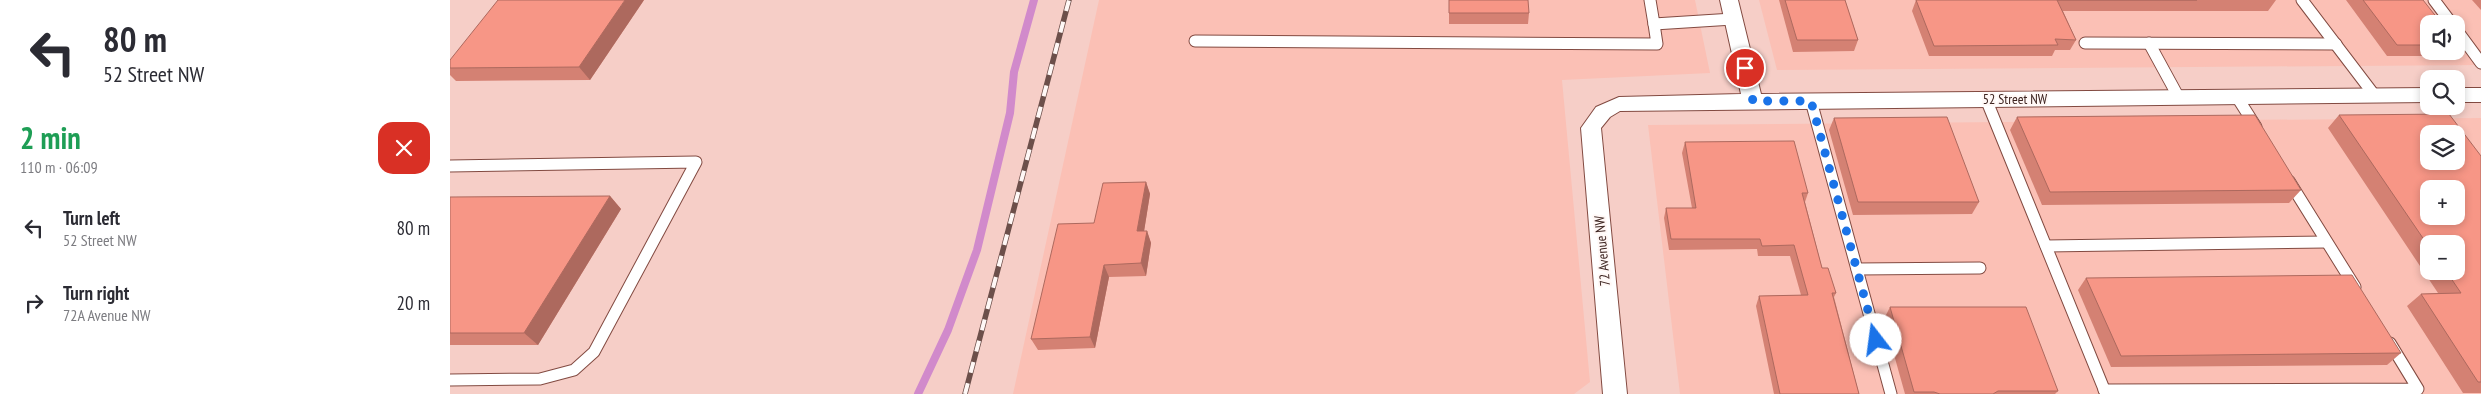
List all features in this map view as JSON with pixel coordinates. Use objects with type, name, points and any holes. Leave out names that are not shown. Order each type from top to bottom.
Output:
[{"type":"street","points":[[1729,0],[1753,101]]},
{"type":"street","name":"52 Street NW","points":[[1602,112],[1624,103],[2420,95]]},
{"type":"street","points":[[2465,95],[2481,95]]},
{"type":"street","name":"72 Avenue NW","points":[[1602,112],[1596,117],[1591,128],[1615,394]]},
{"type":"lane","points":[[1195,41],[1656,44],[1650,0]]},
{"type":"lane","points":[[2302,0],[2374,96]]},
{"type":"lane","points":[[2434,0],[2445,15]]},
{"type":"lane","points":[[1654,24],[1733,19]]},
{"type":"lane","points":[[2465,42],[2481,63]]},
{"type":"lane","points":[[2085,43],[2336,44]]},
{"type":"lane","points":[[2149,43],[2179,98]]},
{"type":"lane","points":[[2237,97],[2261,136]]},
{"type":"lane","points":[[1986,99],[2105,392],[2418,389],[2383,332]]},
{"type":"lane","points":[[1811,101],[1891,394]]},
{"type":"lane","points":[[450,166],[696,162],[594,352],[588,358],[574,370],[540,379],[450,380]]},
{"type":"lane","points":[[2281,168],[2362,299]]},
{"type":"lane","points":[[2046,246],[2326,242]]},
{"type":"lane","points":[[1857,269],[1980,268]]},
{"type":"shaded area","points":[[1099,0],[1695,0],[1710,73],[1562,80],[1590,382],[1574,394],[1013,394]]},
{"type":"shaded area","points":[[1759,0],[2481,0],[2481,65],[1777,70]]},
{"type":"shaded area","points":[[2481,118],[2481,394],[1680,394],[1648,125]]},
{"type":"building","points":[[498,0],[625,0],[579,67],[450,68],[450,60]]},
{"type":"building","points":[[1449,0],[1528,0],[1529,13],[1449,13]]},
{"type":"building","points":[[1785,0],[1845,0],[1858,40],[1797,40]]},
{"type":"building","points":[[1916,0],[2057,0],[2076,40],[2055,39],[2058,45],[1934,46]]},
{"type":"building","points":[[2363,0],[2423,0],[2435,15],[2420,15],[2420,45],[2397,45]]},
{"type":"building","points":[[2255,115],[2301,190],[2050,192],[2017,117]]},
{"type":"building","points":[[2339,115],[2450,115],[2457,125],[2420,125],[2420,170],[2465,170],[2465,135],[2481,156],[2481,382],[2478,382],[2421,294],[2461,293],[2452,280],[2465,280],[2465,235],[2421,235]]},
{"type":"building","points":[[1947,117],[1979,202],[1858,202],[1834,118]]},
{"type":"building","points":[[1794,141],[1808,193],[1802,193],[1822,268],[1828,268],[1836,293],[1832,293],[1859,394],[1780,394],[1759,296],[1808,295],[1794,245],[1762,246],[1760,239],[1671,239],[1666,208],[1696,208],[1685,142]]},
{"type":"building","points":[[1146,182],[1137,231],[1147,231],[1141,263],[1104,265],[1090,337],[1031,339],[1058,224],[1094,223],[1103,183]]},
{"type":"building","points":[[610,196],[524,333],[450,333],[450,197]]},
{"type":"building","points":[[2352,275],[2401,353],[2121,356],[2086,278]]},
{"type":"building","points":[[1890,307],[2026,307],[2058,391],[1998,391],[1993,394],[1914,392]]},
{"type":"waterway","points":[[918,394],[948,330],[977,250],[1010,113],[1014,72],[1034,0]]},
{"type":"railway","points":[[965,394],[1069,0]]},
{"type":"route","points":[[1745,68],[1753,101],[1811,101],[1876,340]]}]
